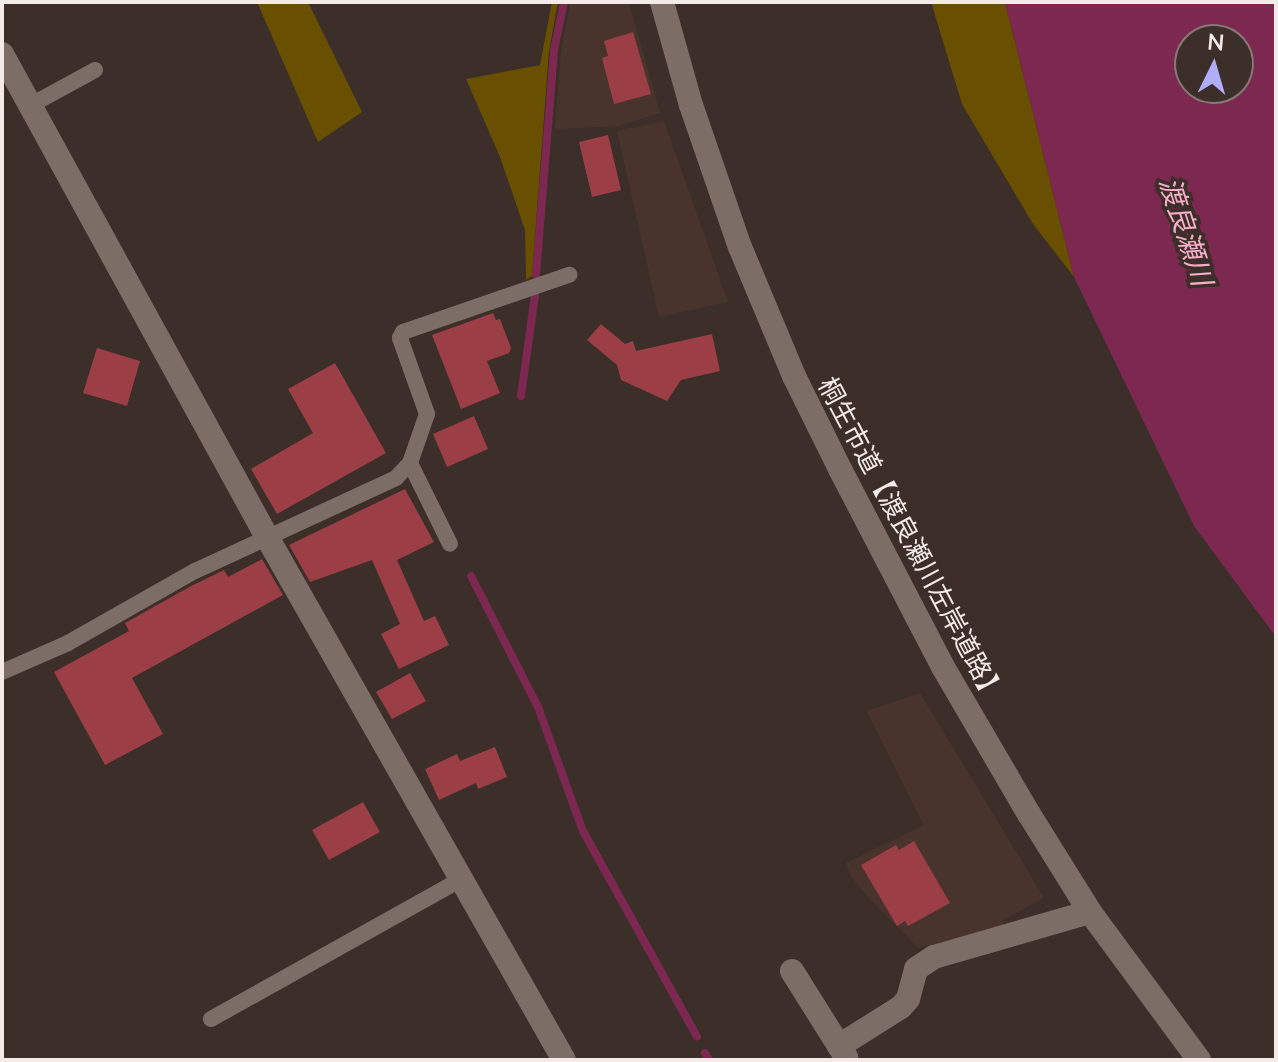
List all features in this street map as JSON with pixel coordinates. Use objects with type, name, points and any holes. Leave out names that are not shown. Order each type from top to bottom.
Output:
[{"type":"street","name":"桐生市道【渡良瀬川左岸道路】","points":[[662,2],[719,188],[794,376],[943,667],[1090,912],[1199,1060]]},
{"type":"street","points":[[2,54],[267,537],[564,1060]]},
{"type":"street","points":[[792,971],[844,1053],[901,1007],[908,999],[916,969],[934,957],[1090,912]]},
{"type":"lane","points":[[31,105],[95,70]]},
{"type":"lane","points":[[2,672],[68,643],[195,571],[396,478],[410,463],[427,414],[400,338],[403,332],[569,275]]},
{"type":"lane","points":[[410,463],[450,544]]},
{"type":"lane","points":[[211,1019],[461,879]]},
{"type":"shaded area","points":[[257,2],[308,2],[362,112],[318,142]]},
{"type":"shaded area","points":[[552,2],[558,2],[549,51],[532,276],[526,280],[525,230],[500,157],[466,79],[540,65]]},
{"type":"shaded area","points":[[570,2],[629,2],[660,113],[619,126],[555,129],[561,52]]},
{"type":"shaded area","points":[[931,2],[1005,2],[1074,277],[1033,224],[962,104]]},
{"type":"shaded area","points":[[664,121],[728,302],[659,317],[617,131]]},
{"type":"shaded area","points":[[920,693],[1044,898],[1002,920],[1004,927],[918,948],[866,895],[851,876],[846,863],[924,825],[867,711]]},
{"type":"water","name":"渡良瀬川","points":[[1005,2],[1276,2],[1276,637],[1194,526],[1074,277]]},
{"type":"building","points":[[633,32],[651,94],[614,104],[602,58],[608,56],[604,41]]},
{"type":"building","points":[[608,135],[621,190],[592,197],[579,142]]},
{"type":"building","points":[[493,313],[496,320],[500,319],[511,348],[509,353],[487,361],[500,393],[461,409],[432,335]]},
{"type":"building","points":[[601,324],[625,344],[633,341],[636,351],[712,334],[720,371],[681,380],[667,401],[621,380],[617,365],[587,340]]},
{"type":"building","points":[[97,348],[140,361],[127,406],[83,393]]},
{"type":"building","points":[[335,363],[386,453],[277,514],[251,469],[313,433],[288,389]]},
{"type":"building","points":[[474,416],[488,449],[447,467],[433,434]]},
{"type":"building","points":[[405,489],[434,542],[397,560],[424,621],[435,616],[449,645],[399,669],[381,634],[400,624],[372,560],[310,582],[289,545]]},
{"type":"building","points":[[262,559],[283,595],[132,678],[163,734],[105,765],[54,672],[129,631],[125,623],[191,586],[224,570],[228,577]]},
{"type":"building","points":[[410,673],[426,701],[392,719],[376,692]]},
{"type":"building","points":[[495,747],[507,777],[478,789],[476,783],[439,800],[425,769],[457,754],[460,761]]},
{"type":"building","points":[[363,802],[380,832],[329,860],[312,830]]},
{"type":"building","points":[[914,841],[950,903],[908,926],[905,921],[897,926],[861,865],[896,845],[899,850]]},
{"type":"waterway","points":[[536,275],[554,50],[564,2]]},
{"type":"waterway","points":[[521,396],[535,295]]},
{"type":"waterway","points":[[471,576],[538,707],[583,831],[697,1037]]},
{"type":"waterway","points":[[705,1053],[709,1060]]}]
